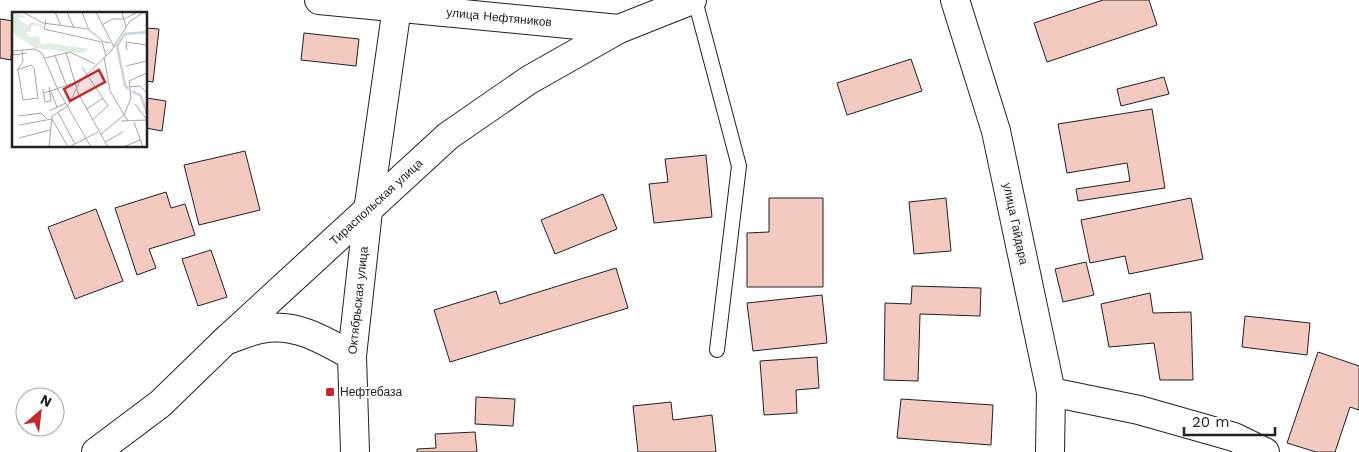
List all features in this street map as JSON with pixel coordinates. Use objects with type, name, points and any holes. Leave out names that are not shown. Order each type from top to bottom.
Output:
[{"type":"street","name":"улица Нефтяников","points":[[319,0],[397,3],[619,29]]},
{"type":"street","name":"Тираспольская улица","points":[[96,452],[160,404],[225,341],[448,136],[529,80],[619,29],[694,0]]},
{"type":"street","name":"улица Гайдара","points":[[955,0],[996,132],[1051,392],[1050,452]]},
{"type":"street","name":"Октябрьская улица","points":[[355,452],[352,356],[368,211],[397,3]]},
{"type":"street","points":[[225,341],[262,329],[294,328],[324,340],[352,356]]},
{"type":"street","points":[[1051,392],[1148,413],[1234,437],[1265,452]]},
{"type":"lane","points":[[694,0],[739,166],[717,350]]},
{"type":"building","points":[[1103,0],[1149,0],[1157,25],[1047,62],[1034,23]]},
{"type":"building","points":[[0,19],[12,21],[11,60],[0,58]]},
{"type":"building","points":[[148,28],[159,29],[153,82],[148,81]]},
{"type":"building","points":[[304,33],[359,39],[356,66],[301,60]]},
{"type":"building","points":[[911,59],[922,91],[847,115],[837,83]]},
{"type":"building","points":[[1164,77],[1169,94],[1121,106],[1117,89]]},
{"type":"building","points":[[148,98],[166,101],[162,131],[148,128]]},
{"type":"building","points":[[1152,109],[1165,188],[1078,201],[1076,189],[1130,181],[1127,163],[1067,173],[1058,124]]},
{"type":"building","points":[[245,151],[260,210],[199,225],[184,165]]},
{"type":"building","points":[[706,155],[712,217],[654,223],[649,184],[668,182],[665,159]]},
{"type":"building","points":[[166,192],[171,208],[185,204],[195,235],[149,249],[156,268],[137,275],[115,208]]},
{"type":"building","points":[[603,194],[617,229],[555,254],[541,220]]},
{"type":"building","points":[[769,198],[823,198],[823,287],[747,287],[747,233],[769,232]]},
{"type":"building","points":[[946,198],[951,251],[914,254],[909,202]]},
{"type":"building","points":[[1191,198],[1203,259],[1129,274],[1125,256],[1090,263],[1081,220]]},
{"type":"building","points":[[96,209],[123,281],[75,299],[48,227]]},
{"type":"building","points":[[211,250],[227,297],[198,306],[182,259]]},
{"type":"building","points":[[1086,262],[1094,295],[1063,302],[1055,269]]},
{"type":"building","points":[[616,268],[628,308],[450,362],[434,310],[496,291],[500,304]]},
{"type":"building","points":[[912,286],[981,288],[980,316],[920,314],[918,381],[884,380],[885,303],[911,304]]},
{"type":"building","points":[[1150,293],[1153,313],[1191,312],[1193,380],[1160,380],[1154,343],[1109,347],[1101,304]]},
{"type":"building","points":[[822,295],[827,343],[753,351],[747,303]]},
{"type":"building","points":[[1245,316],[1310,323],[1307,355],[1242,347]]},
{"type":"building","points":[[1318,352],[1359,366],[1359,410],[1350,407],[1335,452],[1316,452],[1287,443]]},
{"type":"building","points":[[817,357],[819,388],[796,390],[797,413],[764,415],[760,361]]},
{"type":"building","points":[[476,397],[515,399],[513,426],[475,424]]},
{"type":"building","points":[[901,399],[993,405],[991,445],[897,438]]},
{"type":"building","points":[[671,402],[673,420],[712,415],[716,452],[638,452],[633,406]]},
{"type":"building","points":[[475,432],[477,452],[417,452],[417,449],[436,448],[435,434]]},
{"type":"place","name":"Нефтебаза","points":[[330,392]]}]
